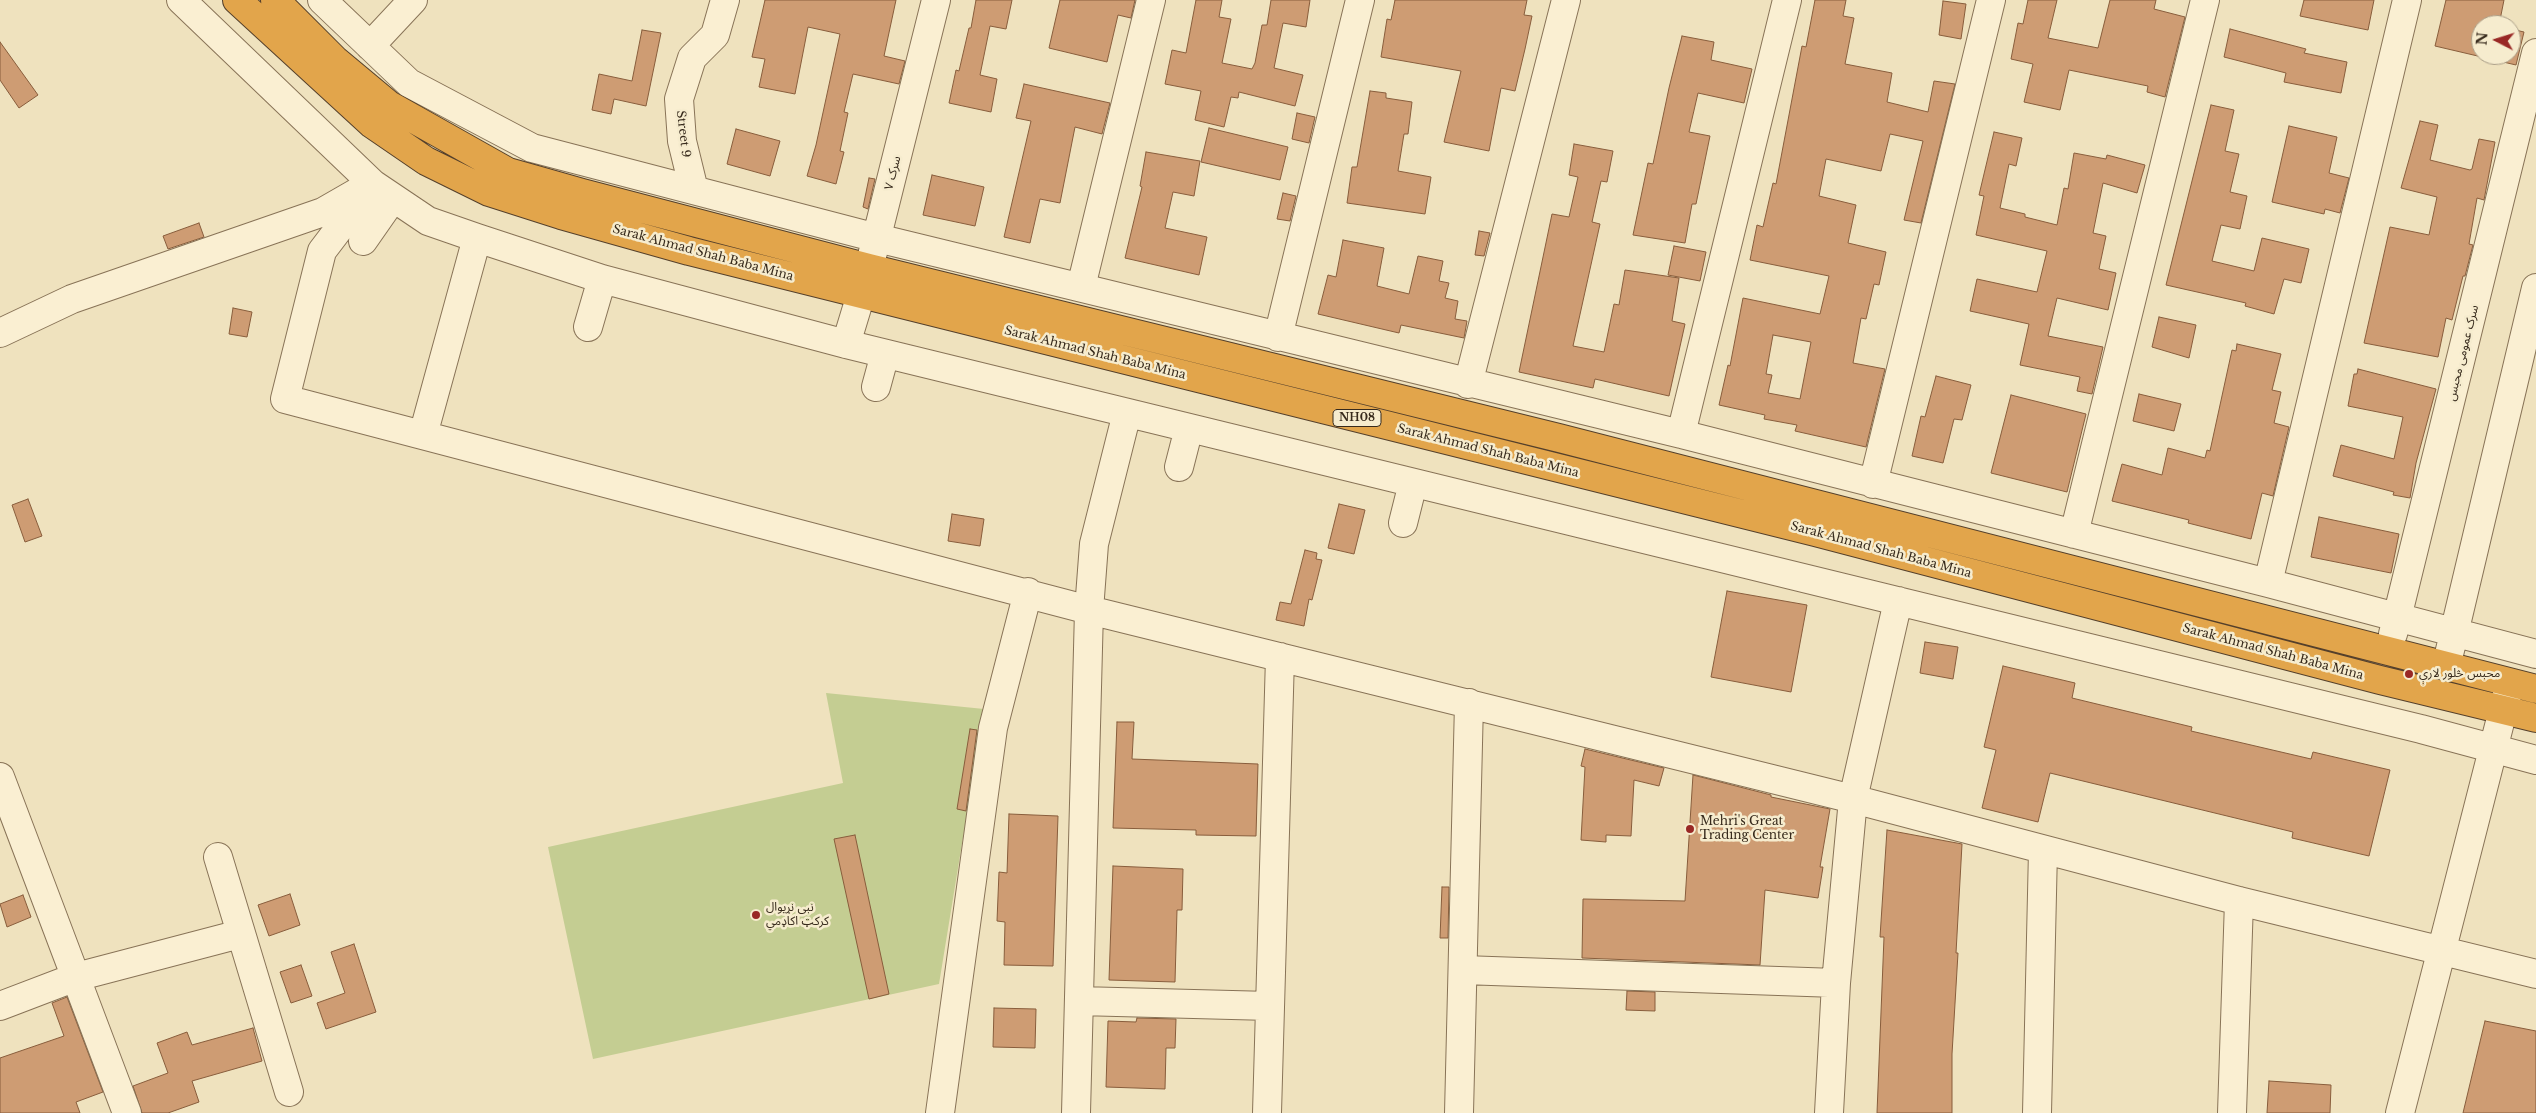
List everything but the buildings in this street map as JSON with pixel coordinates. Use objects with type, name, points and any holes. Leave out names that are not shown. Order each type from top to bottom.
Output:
[{"type":"highway","name":"Sarak Ahmad Shah Baba Mina","points":[[237,0],[372,124],[426,161],[489,192],[561,215],[861,295],[1815,532],[2536,718]]},
{"type":"highway","name":"NH08","points":[[275,0],[335,60],[389,105],[508,172],[591,196],[869,268],[1568,440],[2536,689]]},
{"type":"street","points":[[181,0],[383,191],[428,221],[602,279],[885,354],[2421,729],[2536,760]]},
{"type":"street","points":[[322,0],[409,84],[532,148],[877,238],[1468,384],[1681,434],[2268,583],[2536,654]]},
{"type":"street","points":[[370,46],[413,0]]},
{"type":"street","name":"Street 9","points":[[694,190],[682,141],[679,99],[692,58],[715,35],[725,0]]},
{"type":"street","name":"سرک ۷","points":[[846,344],[877,238],[936,0]]},
{"type":"street","points":[[1081,287],[1151,0]]},
{"type":"street","points":[[1278,336],[1360,0]]},
{"type":"street","points":[[1468,384],[1566,0]]},
{"type":"street","points":[[1681,434],[1787,0]]},
{"type":"street","points":[[1873,484],[1991,0]]},
{"type":"street","points":[[2074,534],[2206,0]]},
{"type":"street","points":[[2268,583],[2407,0]]},
{"type":"street","name":"سرک عمومی محبس","points":[[2388,652],[2398,618],[2536,53]]},
{"type":"street","points":[[363,241],[383,191]]},
{"type":"street","points":[[0,334],[72,300],[383,191]]},
{"type":"street","points":[[383,191],[322,251],[285,399],[1028,592],[1089,610],[1853,799],[2239,901],[2536,974]]},
{"type":"street","points":[[423,435],[476,238]]},
{"type":"street","points":[[588,328],[602,279]]},
{"type":"street","points":[[2446,667],[2536,288]]},
{"type":"street","points":[[876,387],[885,354]]},
{"type":"street","points":[[1076,1113],[1089,610],[1094,544],[1127,413]]},
{"type":"street","points":[[1180,467],[1189,428]]},
{"type":"street","points":[[1402,523],[1413,483]]},
{"type":"street","points":[[940,1113],[993,728],[1028,592]]},
{"type":"street","points":[[1830,1113],[1836,983],[1853,799],[1898,601]]},
{"type":"street","points":[[1267,1113],[1280,657]]},
{"type":"street","points":[[2400,1113],[2510,683]]},
{"type":"street","points":[[1459,1113],[1469,703]]},
{"type":"street","points":[[0,777],[127,1113]]},
{"type":"street","points":[[2037,1113],[2043,850]]},
{"type":"street","points":[[218,857],[288,1092]]},
{"type":"street","points":[[2232,1113],[2239,901]]},
{"type":"street","points":[[0,1006],[76,977],[240,934]]},
{"type":"street","points":[[1463,970],[1836,983]]},
{"type":"street","points":[[1079,1001],[1270,1006]]},
{"type":"green space","name":"نبی نړیوال کرکټ اکاډمي","points":[[826,693],[984,709],[939,984],[593,1059],[548,847],[843,783]]},
{"type":"place","name":"محبس څلور لارې","points":[[2409,674]]},
{"type":"place","name":"Mehri's Great Trading Center","points":[[1690,829]]},
{"type":"place","name":"نبی نړیوال کرکټ اکاډمي","points":[[756,915]]}]
